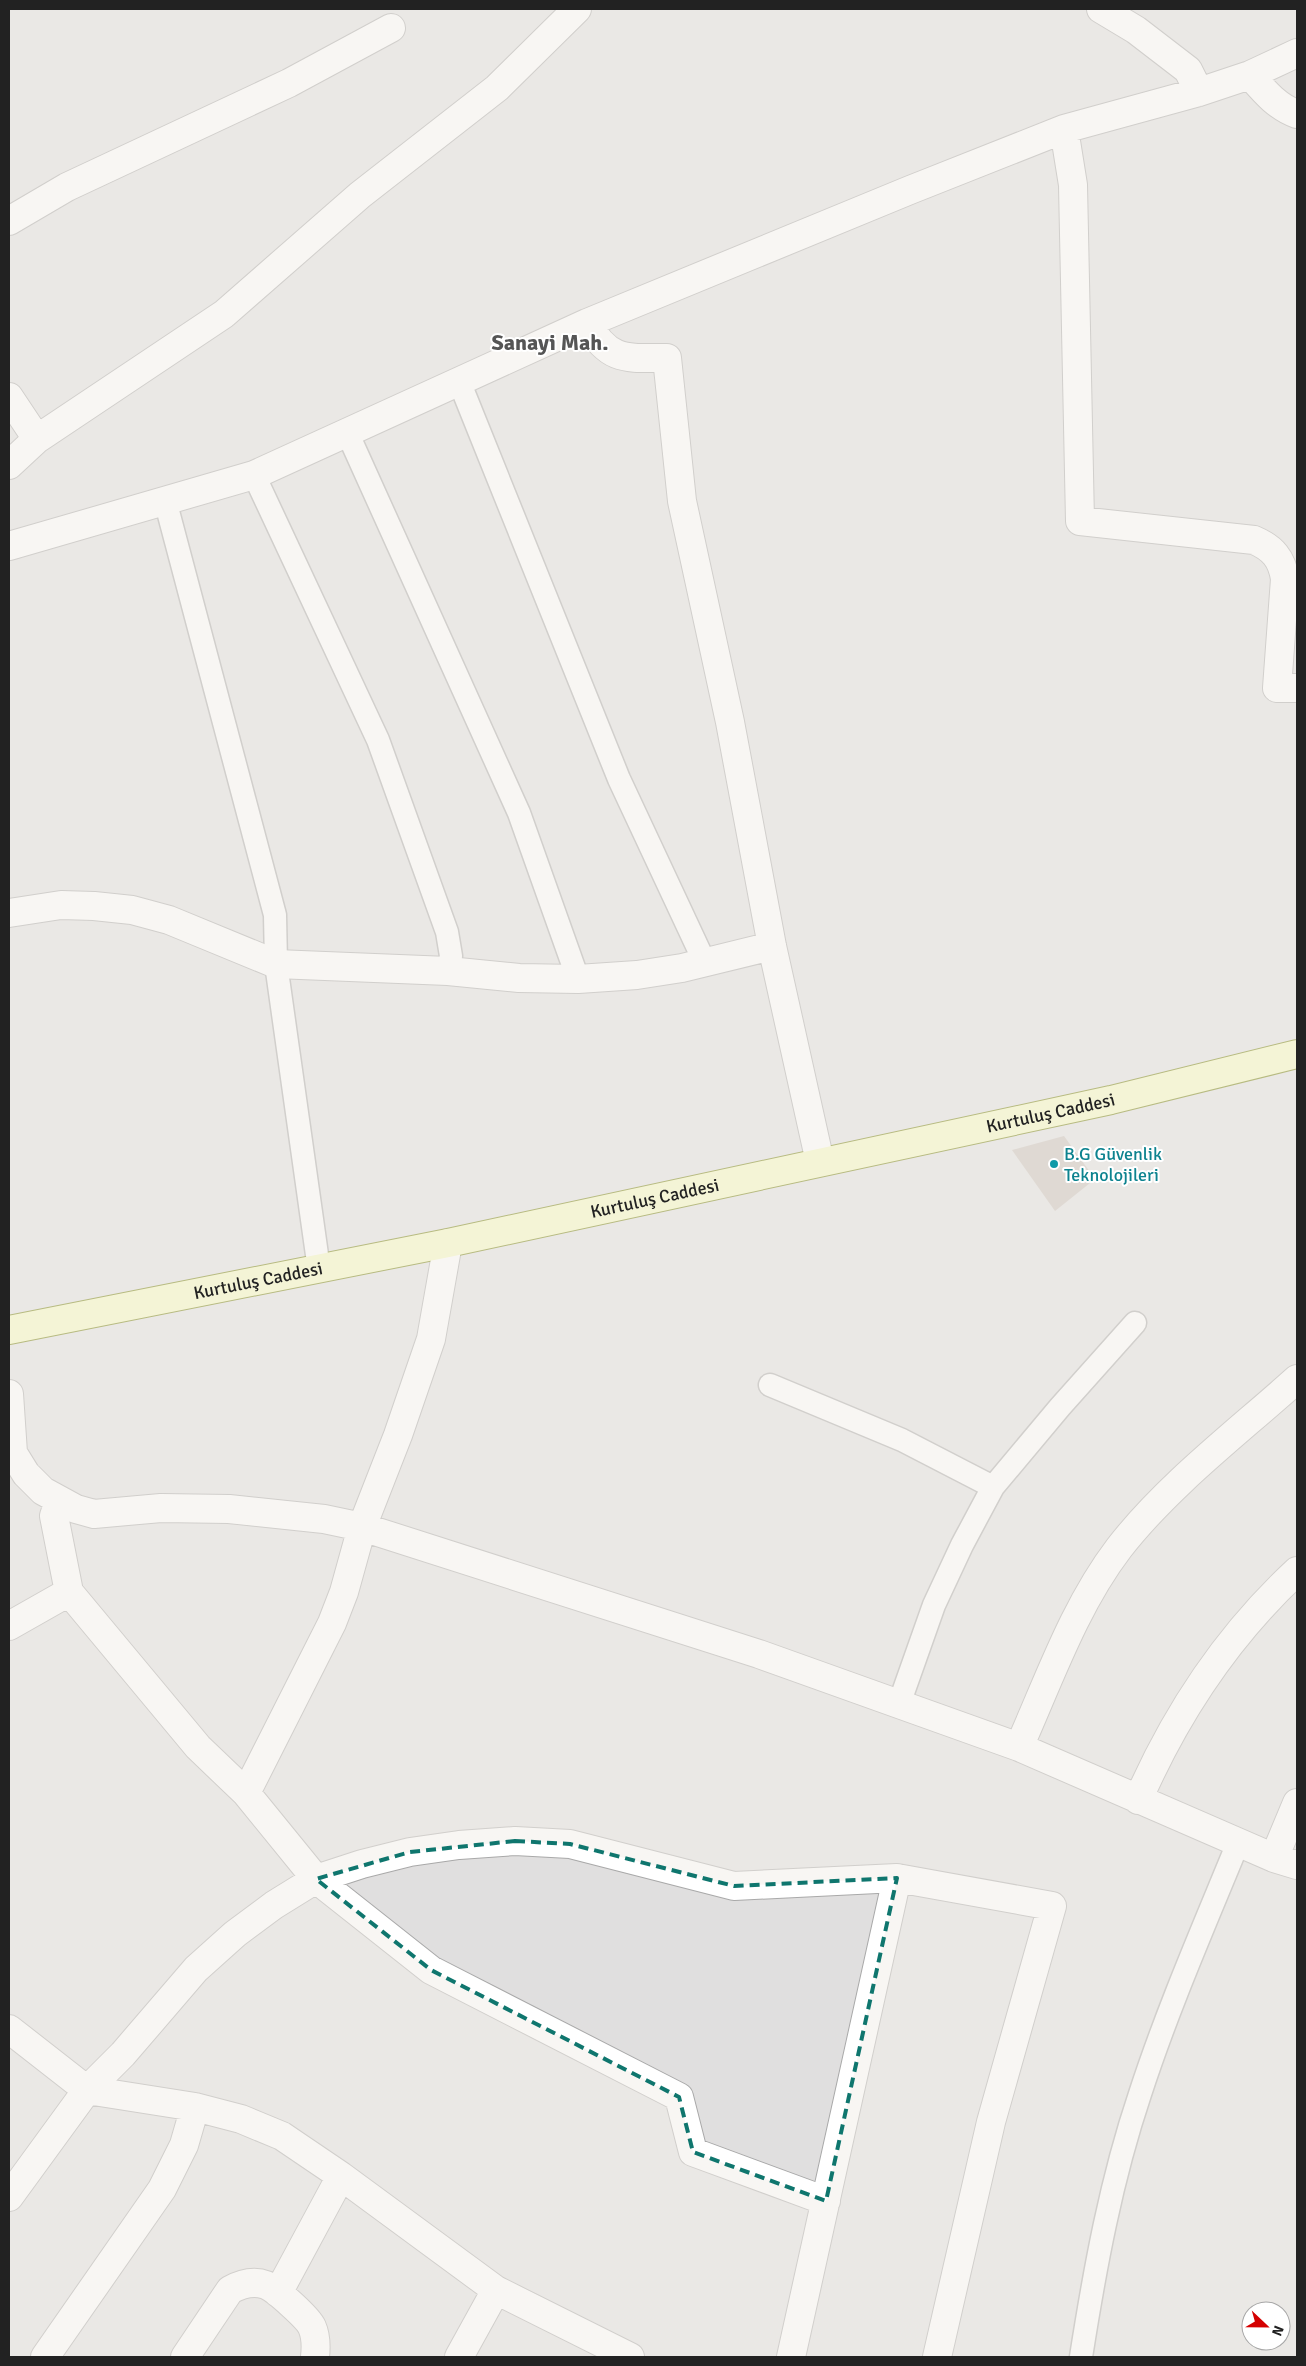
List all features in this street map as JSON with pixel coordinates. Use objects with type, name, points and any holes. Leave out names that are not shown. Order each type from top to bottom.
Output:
[{"type":"main road","name":"Kurtuluş Caddesi","points":[[9,1330],[448,1243],[1111,1100],[1297,1054]]},
{"type":"street","points":[[9,465],[36,439],[224,314],[360,195],[497,88],[577,9]]},
{"type":"street","points":[[1101,9],[1136,30],[1188,70],[1199,92]]},
{"type":"street","points":[[9,221],[67,187],[289,83],[391,28]]},
{"type":"street","points":[[9,546],[254,475],[587,323],[1064,129],[1199,92],[1250,75],[1297,53]]},
{"type":"street","points":[[1250,75],[1270,97],[1281,106],[1297,114]]},
{"type":"street","points":[[1064,129],[1073,185],[1080,521],[1254,540],[1266,545],[1276,554],[1283,566],[1285,579],[1277,688],[1297,688]]},
{"type":"street","points":[[587,323],[594,336],[615,354],[625,358],[667,358],[682,500],[730,722],[772,946],[820,1162]]},
{"type":"street","points":[[9,397],[36,439]]},
{"type":"street","points":[[9,913],[61,905],[132,910],[169,920],[276,964],[448,971],[519,978],[578,979],[637,975],[706,964],[772,946]]},
{"type":"street","points":[[246,1793],[332,1623],[347,1584],[362,1527],[398,1435],[431,1339],[448,1243]]},
{"type":"street","points":[[1019,1747],[1092,1589],[1118,1550],[1142,1520],[1169,1493],[1297,1379]]},
{"type":"street","points":[[9,1394],[13,1453],[26,1474],[43,1491],[59,1501],[94,1514],[161,1508],[229,1509],[324,1519],[362,1527],[759,1654],[1019,1747],[1138,1800],[1286,1862],[1297,1803]]},
{"type":"street","points":[[59,1501],[54,1516],[69,1592],[198,1747],[246,1793],[316,1879],[431,1970],[680,2097],[693,2152],[826,2201]]},
{"type":"street","points":[[1138,1800],[1158,1755],[1181,1712],[1208,1672],[1247,1623],[1297,1571]]},
{"type":"street","points":[[9,1626],[69,1592]]},
{"type":"street","points":[[9,2197],[87,2090],[124,2054],[196,1969],[235,1934],[274,1905],[316,1879],[362,1864],[410,1852],[459,1844],[515,1841],[570,1844],[734,1886],[897,1878],[1052,1906],[991,2122],[937,2357]]},
{"type":"street","points":[[791,2357],[897,1878]]},
{"type":"street","points":[[9,2029],[87,2090],[195,2107],[242,2119],[282,2136],[341,2176],[496,2290],[630,2357]]},
{"type":"street","points":[[45,2357],[162,2189],[184,2145],[195,2107]]},
{"type":"street","points":[[278,2293],[341,2176]]},
{"type":"street","points":[[185,2357],[230,2290],[241,2284],[253,2283],[267,2285],[278,2293],[312,2326],[315,2338],[315,2357]]},
{"type":"street","points":[[459,2357],[496,2290]]},
{"type":"lane","points":[[459,381],[619,779],[706,964]]},
{"type":"lane","points":[[347,432],[519,813],[578,979]]},
{"type":"lane","points":[[254,475],[378,740],[447,932],[450,956],[448,971]]},
{"type":"lane","points":[[165,500],[275,915],[276,964],[319,1268]]},
{"type":"lane","points":[[898,1704],[934,1604],[962,1545],[993,1487],[1060,1407],[1135,1323]]},
{"type":"lane","points":[[770,1385],[902,1440],[993,1487]]},
{"type":"lane","points":[[1081,2357],[1099,2253],[1115,2180],[1139,2095],[1168,2012],[1238,1842]]},
{"type":"highlighted area","points":[[515,1841],[570,1844],[734,1886],[897,1878],[826,2201],[693,2152],[679,2097],[431,1970],[316,1879],[410,1852]]},
{"type":"shaded area","points":[[9,9],[1297,9],[1297,2357],[9,2357]]},
{"type":"building","name":"B.G Güvenlik Teknolojileri","points":[[1064,1136],[1095,1179],[1055,1211],[1012,1150]]},
{"type":"place","name":"B.G Güvenlik Teknolojileri","points":[[1054,1164]]},
{"type":"district","name":"Sanayi Mah.","points":[[550,342]]}]
